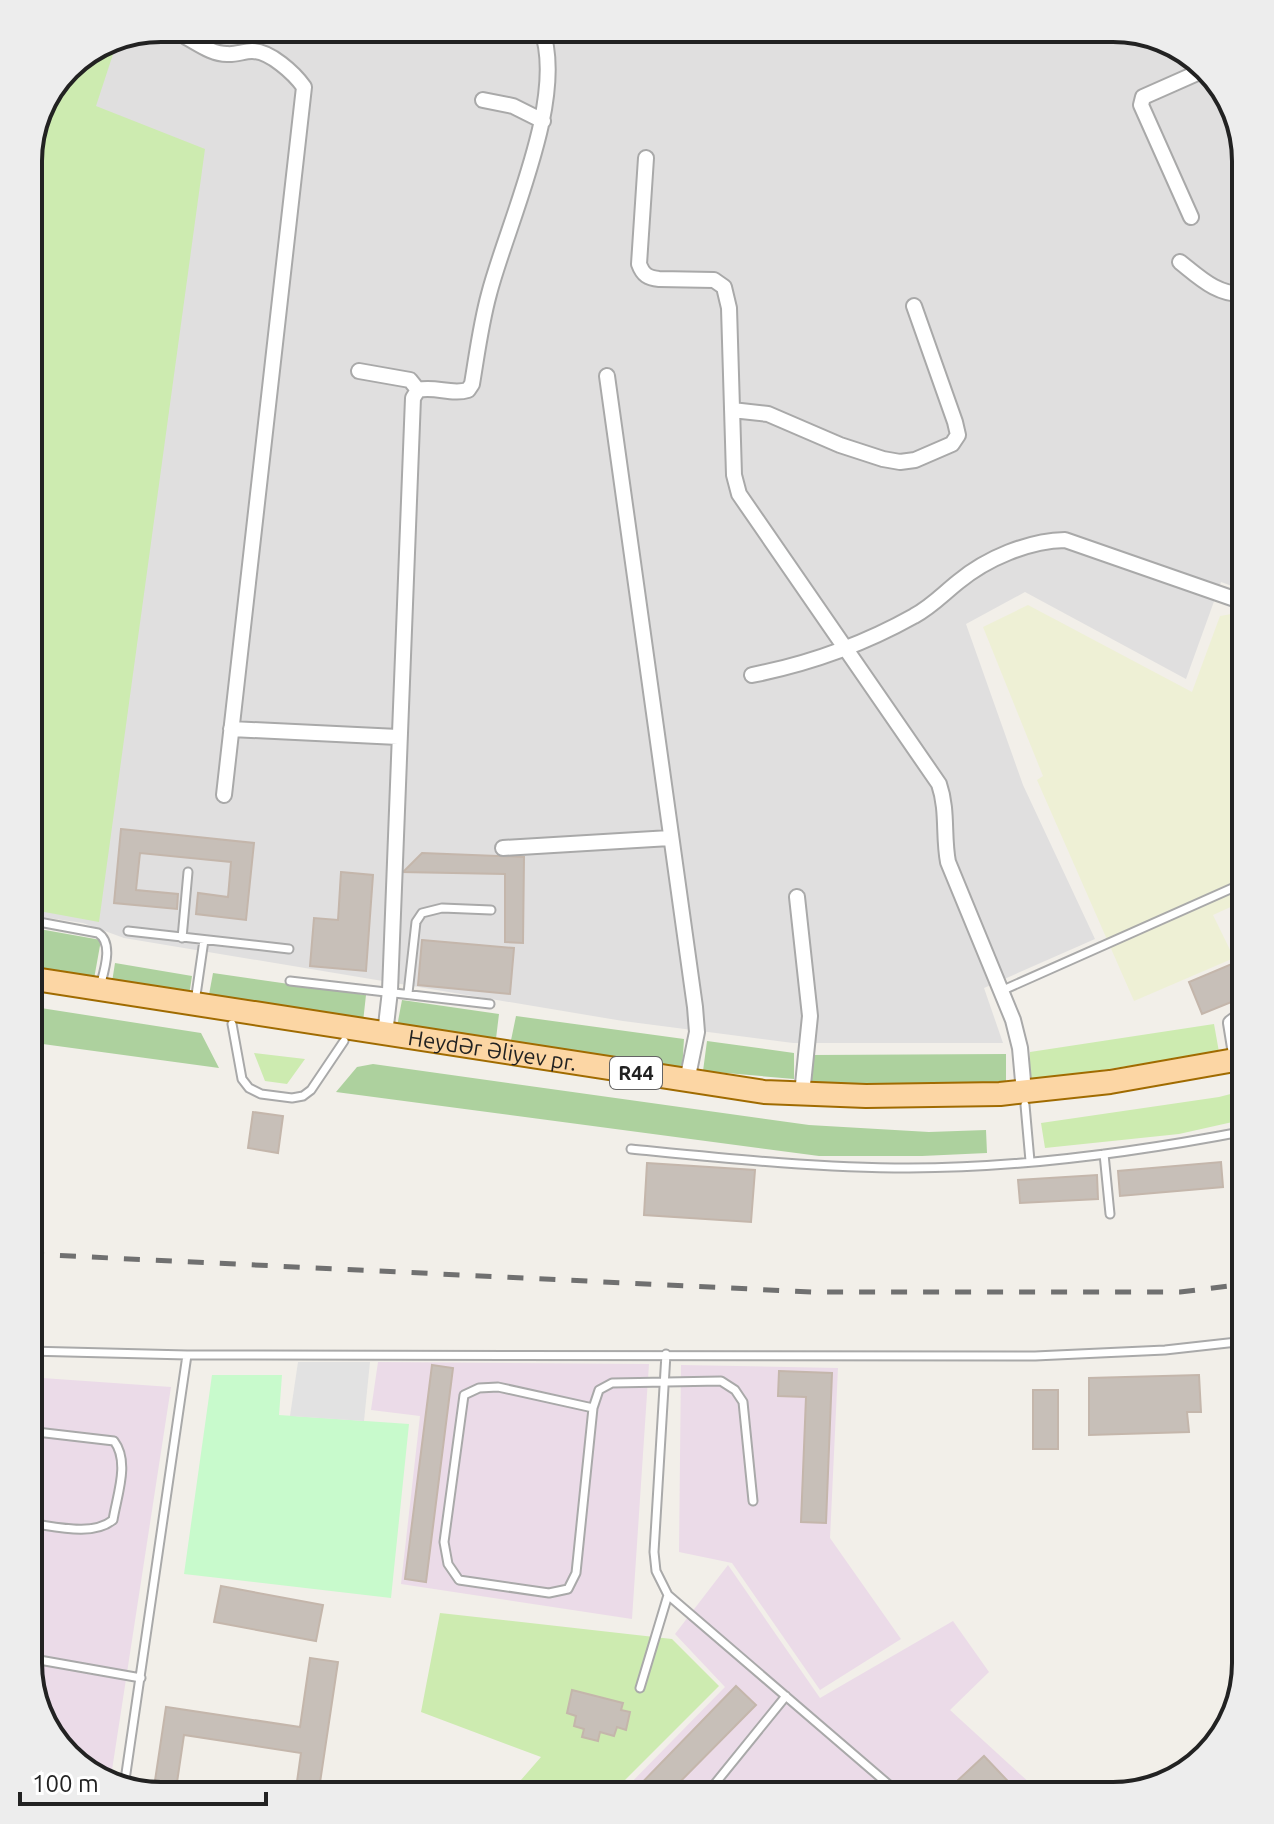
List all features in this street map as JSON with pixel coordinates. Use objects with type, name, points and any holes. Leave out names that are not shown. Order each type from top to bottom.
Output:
[{"type":"main road","name":"Heydər Əliyev pr.","points":[[42,980],[764,1092],[1024,1098]]},
{"type":"main road","name":"Heydər Əliyev pr.","points":[[42,995],[763,1106],[867,1109],[1024,1098],[1112,1096],[1232,1066]]},
{"type":"street","points":[[195,42],[219,53],[262,53],[296,75],[304,87],[224,795]]},
{"type":"street","points":[[385,1034],[390,991],[413,398],[418,390],[425,388],[461,392],[468,390],[472,384],[489,293],[543,121],[547,69],[543,42]]},
{"type":"street","points":[[1191,217],[1141,105],[1143,97],[1194,74]]},
{"type":"street","points":[[483,100],[513,106],[543,121]]},
{"type":"street","points":[[646,158],[639,264],[642,272],[650,278],[714,280],[724,287],[729,308],[734,475],[739,494],[939,784],[944,800],[948,862],[1013,1020],[1020,1048],[1024,1098]]},
{"type":"street","points":[[1180,262],[1213,287],[1232,295]]},
{"type":"street","points":[[732,410],[768,414],[840,445],[900,462],[915,460],[952,444],[958,435],[955,422],[914,306]]},
{"type":"street","points":[[359,371],[410,380],[418,390]]},
{"type":"street","points":[[607,376],[695,1007],[697,1032],[687,1081]]},
{"type":"street","points":[[752,675],[787,668],[846,647],[913,617],[933,605],[980,566],[1042,541],[1065,540],[1232,598]]},
{"type":"street","points":[[231,729],[398,737]]},
{"type":"street","points":[[503,848],[670,838]]},
{"type":"street","points":[[797,897],[810,1016],[802,1094]]},
{"type":"lane","points":[[182,938],[188,872]]},
{"type":"lane","points":[[1001,991],[1232,888]]},
{"type":"lane","points":[[408,993],[416,922],[422,913],[442,908],[491,910]]},
{"type":"lane","points":[[42,923],[98,933],[104,937],[107,944],[100,989]]},
{"type":"lane","points":[[128,931],[289,949]]},
{"type":"lane","points":[[194,1004],[204,940]]},
{"type":"lane","points":[[290,981],[490,1004]]},
{"type":"lane","points":[[232,1024],[242,1079],[249,1088],[261,1094],[292,1098],[303,1096],[311,1090],[344,1041]]},
{"type":"lane","points":[[1024,1098],[1030,1161]]},
{"type":"lane","points":[[631,1149],[786,1164],[910,1168],[1104,1154],[1232,1133]]},
{"type":"lane","points":[[1104,1154],[1110,1214]]},
{"type":"lane","points":[[42,1351],[187,1355],[1100,1355],[1232,1342]]},
{"type":"lane","points":[[666,1354],[654,1552],[656,1571],[668,1595],[886,1782]]},
{"type":"lane","points":[[126,1777],[187,1355]]},
{"type":"lane","points":[[593,1408],[498,1387],[479,1388],[464,1395],[444,1542],[448,1564],[459,1580],[549,1593],[568,1589],[576,1573],[593,1408],[599,1390],[612,1383],[721,1381],[735,1390],[743,1402],[753,1501]]},
{"type":"lane","points":[[42,1433],[114,1441],[120,1449],[122,1468],[113,1520],[104,1527],[85,1529],[42,1524]]},
{"type":"lane","points":[[640,1688],[668,1595]]},
{"type":"lane","points":[[42,1660],[141,1678]]},
{"type":"lane","points":[[716,1782],[786,1696]]},
{"type":"shaded area","points":[[161,42],[1121,42],[1166,54],[1197,77],[1207,89],[1223,115],[1232,161],[1232,586],[1221,582],[1186,679],[1025,592],[966,624],[1023,785],[1095,939],[984,988],[1003,1043],[793,1043],[623,1021],[124,938],[83,923],[42,917],[42,153],[51,115],[62,95],[95,62],[115,51],[138,44]]},
{"type":"shaded area","points":[[298,1362],[370,1362],[364,1421],[290,1416]]},
{"type":"shaded area","points":[[378,1362],[649,1364],[632,1619],[401,1584],[420,1416],[371,1410]]},
{"type":"shaded area","points":[[681,1365],[838,1368],[830,1538],[901,1639],[820,1690],[732,1563],[679,1552]]},
{"type":"shaded area","points":[[42,1378],[171,1387],[112,1772],[95,1762],[67,1735],[51,1709],[43,1679]]},
{"type":"shaded area","points":[[728,1565],[820,1698],[953,1621],[989,1672],[950,1710],[1029,1782],[632,1782],[725,1687],[675,1634]]},
{"type":"green space","points":[[114,52],[96,106],[205,149],[99,922],[42,912],[42,153],[51,115],[62,95],[77,77]]},
{"type":"green space","points":[[1028,605],[1192,692],[1220,616],[1232,614],[1232,906],[1213,915],[1232,959],[1134,1001],[1037,780],[1043,776],[983,627]]},
{"type":"green space","points":[[42,929],[101,940],[94,979],[42,970]]},
{"type":"green space","points":[[115,963],[192,976],[189,996],[112,982]]},
{"type":"green space","points":[[213,973],[366,995],[363,1022],[208,1000]]},
{"type":"green space","points":[[402,1000],[499,1014],[495,1047],[396,1032]]},
{"type":"green space","points":[[42,1008],[201,1033],[219,1068],[42,1044]]},
{"type":"green space","points":[[516,1016],[684,1039],[682,1071],[509,1050]]},
{"type":"green space","points":[[1214,1024],[1219,1052],[1030,1081],[1030,1052]]},
{"type":"green space","points":[[707,1041],[794,1053],[794,1079],[703,1071]]},
{"type":"green space","points":[[254,1053],[305,1059],[287,1084],[265,1081]]},
{"type":"green space","points":[[1006,1054],[1006,1083],[809,1083],[813,1055]]},
{"type":"green space","points":[[373,1064],[809,1125],[929,1132],[986,1130],[987,1153],[819,1156],[336,1092],[357,1067]]},
{"type":"green space","points":[[1232,1094],[1232,1122],[1179,1134],[1045,1148],[1041,1123]]},
{"type":"green space","points":[[212,1375],[282,1375],[279,1415],[409,1424],[391,1598],[184,1574]]},
{"type":"green space","points":[[440,1613],[672,1639],[719,1686],[623,1782],[519,1782],[541,1757],[421,1712]]},
{"type":"building","points":[[121,829],[254,843],[246,920],[196,914],[198,893],[228,897],[231,862],[140,853],[136,890],[178,894],[177,909],[114,903]]},
{"type":"building","points":[[422,853],[524,857],[523,943],[505,942],[505,874],[403,872]]},
{"type":"building","points":[[341,872],[373,875],[366,971],[310,966],[314,918],[338,920]]},
{"type":"building","points":[[422,940],[514,948],[510,994],[418,985]]},
{"type":"building","points":[[1232,964],[1232,1002],[1202,1014],[1189,982]]},
{"type":"building","points":[[253,1112],[283,1116],[278,1153],[248,1148]]},
{"type":"building","points":[[1221,1162],[1223,1187],[1120,1196],[1118,1171]]},
{"type":"building","points":[[647,1163],[755,1170],[751,1222],[644,1215]]},
{"type":"building","points":[[1097,1175],[1098,1199],[1020,1203],[1018,1180]]},
{"type":"building","points":[[432,1365],[453,1368],[426,1582],[405,1579]]},
{"type":"building","points":[[779,1371],[832,1373],[826,1523],[801,1522],[806,1397],[778,1396]]},
{"type":"building","points":[[1199,1375],[1201,1412],[1187,1412],[1189,1432],[1089,1435],[1089,1378]]},
{"type":"building","points":[[1033,1390],[1058,1390],[1058,1449],[1033,1449]]},
{"type":"building","points":[[221,1586],[323,1605],[316,1641],[214,1622]]},
{"type":"building","points":[[310,1658],[338,1662],[320,1782],[297,1782],[301,1753],[184,1735],[177,1782],[155,1782],[166,1707],[300,1727]]},
{"type":"building","points":[[736,1686],[756,1705],[680,1782],[643,1782]]},
{"type":"building","points":[[572,1690],[623,1703],[621,1710],[630,1712],[626,1730],[617,1727],[614,1736],[600,1732],[598,1741],[582,1737],[584,1729],[574,1726],[576,1716],[567,1713]]},
{"type":"building","points":[[984,1756],[1009,1782],[956,1782]]},
{"type":"railway","points":[[42,1255],[812,1292],[1180,1292],[1232,1286]]}]
